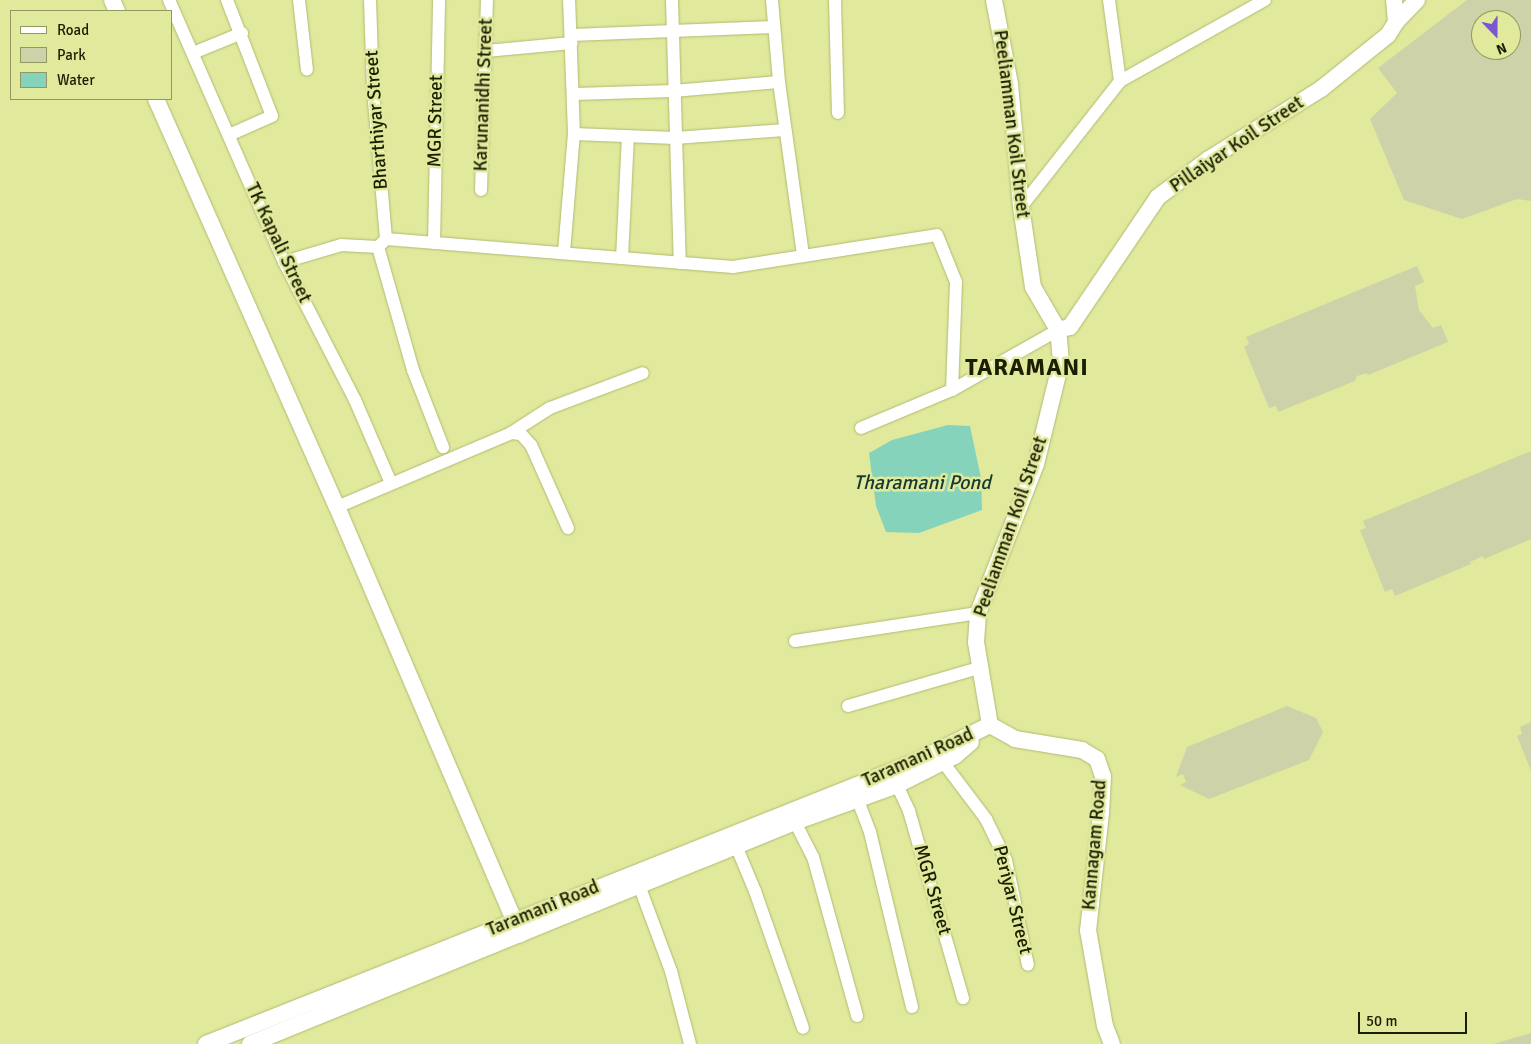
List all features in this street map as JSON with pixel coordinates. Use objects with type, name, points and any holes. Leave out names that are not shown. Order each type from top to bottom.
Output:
[{"type":"street","name":"TK Kapali Street","points":[[169,0],[284,262],[355,400],[392,482]]},
{"type":"street","points":[[227,0],[242,33],[272,116],[228,135]]},
{"type":"street","points":[[299,0],[307,70]]},
{"type":"street","name":"Bharthiyar Street","points":[[370,0],[382,243],[413,370],[443,447]]},
{"type":"street","name":"MGR Street","points":[[434,243],[439,0]]},
{"type":"street","name":"Karunanidhi Street","points":[[481,190],[488,0]]},
{"type":"street","points":[[564,252],[574,134],[570,0]]},
{"type":"street","points":[[672,0],[680,263]]},
{"type":"street","points":[[772,0],[779,82],[803,254]]},
{"type":"street","points":[[835,0],[838,113]]},
{"type":"street","name":"Peeliamman Koil Street","points":[[990,725],[976,642],[978,613],[1036,464],[1061,362],[1058,330],[1033,287],[1021,207],[1010,84],[994,0]]},
{"type":"street","points":[[1109,0],[1120,81]]},
{"type":"street","points":[[1021,207],[1120,81],[1265,0]]},
{"type":"street","points":[[1394,0],[1396,22]]},
{"type":"street","name":"Pillaiyar Koil Street","points":[[1058,330],[1070,327],[1158,197],[1209,159],[1321,89],[1388,35],[1396,22],[1417,0]]},
{"type":"street","points":[[486,51],[572,39],[773,27]]},
{"type":"street","points":[[192,53],[242,33]]},
{"type":"street","points":[[574,94],[674,91],[779,82]]},
{"type":"street","points":[[156,100],[337,508],[520,935]]},
{"type":"street","points":[[574,134],[675,138],[785,130]]},
{"type":"street","points":[[622,258],[628,137]]},
{"type":"street","points":[[284,262],[341,245],[434,243],[733,267],[803,254],[937,235],[956,282],[952,390]]},
{"type":"street","points":[[861,428],[952,390],[1058,330]]},
{"type":"street","points":[[337,508],[392,482],[511,433],[550,408],[644,373]]},
{"type":"street","points":[[511,433],[521,434],[531,445],[568,528]]},
{"type":"street","points":[[795,641],[978,613]]},
{"type":"street","points":[[848,706],[979,668]]},
{"type":"street","name":"Taramani Road","points":[[206,1044],[512,920],[915,762],[990,725]]},
{"type":"street","name":"Taramani Road","points":[[250,1044],[638,886],[737,848],[795,822],[896,785],[955,756],[990,725]]},
{"type":"street","name":"Kannagam Road","points":[[990,725],[1015,739],[1082,750],[1098,759],[1103,776],[1101,813],[1088,930],[1105,1026],[1112,1044]]},
{"type":"street","name":"Periyar Street","points":[[943,762],[986,819],[1006,860],[1028,965]]},
{"type":"street","name":"MGR Street","points":[[896,785],[909,811],[963,998]]},
{"type":"street","points":[[857,798],[870,832],[912,1007]]},
{"type":"street","points":[[795,822],[813,857],[857,1016]]},
{"type":"street","points":[[737,848],[755,891],[803,1028]]},
{"type":"street","points":[[638,886],[672,971],[690,1044]]},
{"type":"green space","points":[[1467,0],[1531,0],[1531,201],[1517,199],[1462,219],[1404,200],[1370,119],[1397,93],[1378,68]]},
{"type":"green space","points":[[1417,266],[1424,282],[1415,286],[1419,310],[1433,328],[1441,325],[1448,342],[1368,375],[1367,373],[1357,376],[1355,381],[1278,412],[1276,406],[1269,408],[1244,347],[1249,344],[1246,337]]},
{"type":"green space","points":[[1531,451],[1531,539],[1484,559],[1483,556],[1470,562],[1471,564],[1395,596],[1392,589],[1385,592],[1360,530],[1366,528],[1363,521]]},
{"type":"green space","points":[[1287,706],[1316,718],[1323,732],[1309,760],[1209,799],[1180,785],[1186,782],[1183,774],[1176,777],[1187,747]]},
{"type":"green space","points":[[1531,722],[1531,771],[1517,736],[1522,734],[1520,727]]},
{"type":"green space","points":[[1531,1033],[1531,1044],[1493,1044]]},
{"type":"water","name":"Tharamani Pond","points":[[948,425],[970,426],[981,478],[982,510],[919,533],[886,532],[876,506],[869,453],[892,440]]},
{"type":"district","name":"TARAMANI","points":[[1027,368]]}]
